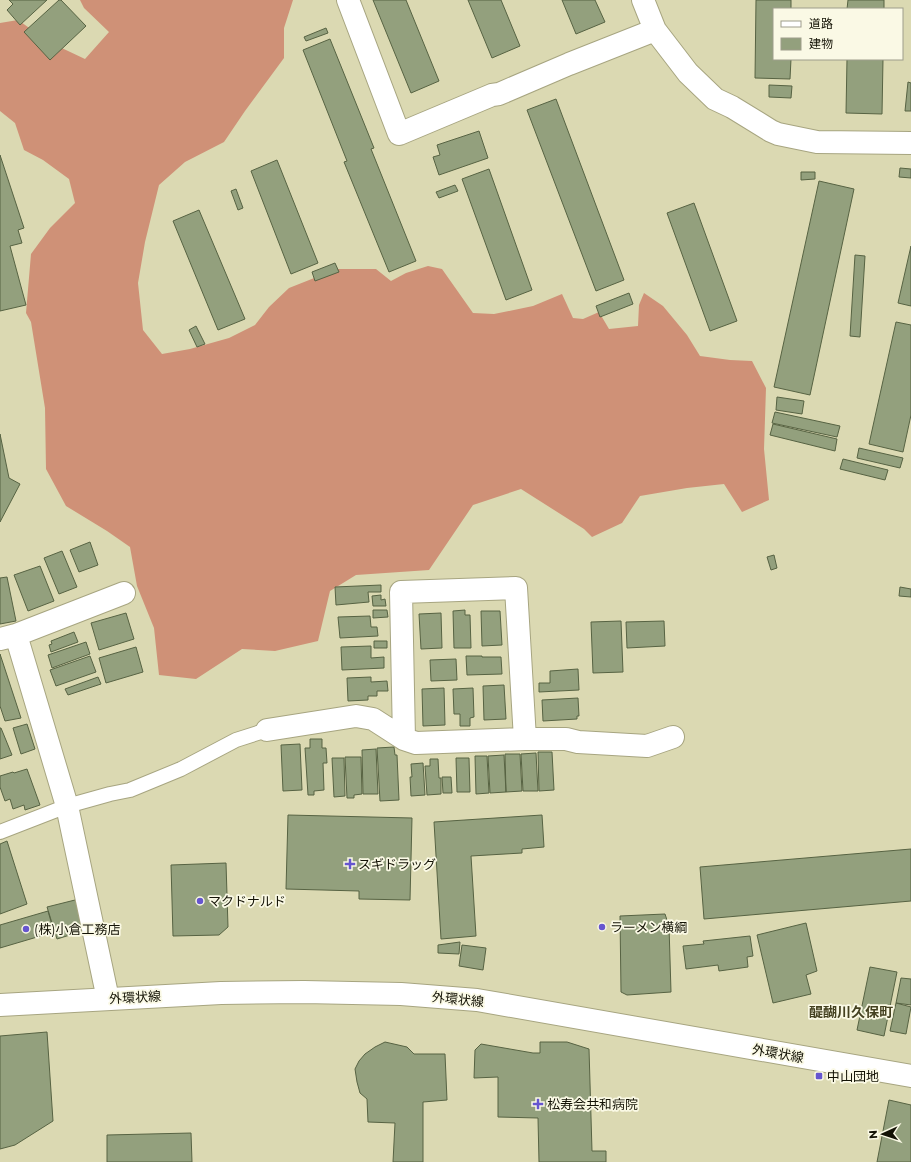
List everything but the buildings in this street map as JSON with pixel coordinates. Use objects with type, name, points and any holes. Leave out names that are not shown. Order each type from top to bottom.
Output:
[{"type":"street","points":[[348,0],[399,134],[655,30]]},
{"type":"street","points":[[643,0],[655,30],[688,73],[715,99],[778,134],[824,142],[911,143]]},
{"type":"street","points":[[404,739],[401,592],[516,588],[525,739]]},
{"type":"street","points":[[108,999],[67,806],[8,637],[124,593]]},
{"type":"street","points":[[267,730],[356,716],[373,719],[404,739],[416,743],[566,739],[578,742],[647,746],[673,737]]},
{"type":"street","name":"外環状線","points":[[0,1005],[221,993],[304,992],[401,994],[477,1000],[911,1076]]},
{"type":"lane","points":[[0,832],[67,806],[130,790],[182,768],[236,740],[267,730]]},
{"type":"shaded area","points":[[80,0],[293,0],[284,28],[284,58],[224,142],[185,162],[159,185],[145,242],[138,283],[143,330],[162,354],[190,349],[229,338],[255,325],[269,307],[289,288],[337,269],[376,269],[391,281],[406,273],[428,266],[442,269],[473,313],[494,314],[533,306],[562,294],[573,318],[583,319],[599,312],[609,329],[638,326],[639,305],[644,293],[663,306],[687,335],[700,356],[752,361],[766,388],[764,449],[769,500],[742,512],[724,484],[687,488],[640,496],[622,523],[592,537],[584,529],[521,489],[473,505],[429,570],[356,575],[330,591],[318,641],[275,651],[242,649],[196,679],[159,675],[154,628],[137,586],[130,547],[66,506],[46,469],[45,408],[31,322],[26,313],[31,254],[50,228],[75,203],[69,179],[43,160],[24,150],[15,123],[0,111],[0,23],[18,20],[49,42],[85,59],[109,32],[84,8]]},
{"type":"place","name":"スギドラッグ","points":[[350,864]]},
{"type":"place","name":"マクドナルド","points":[[200,901]]},
{"type":"place","name":"ラーメン横綱","points":[[602,927]]},
{"type":"place","name":"(株)小倉工務店","points":[[26,929]]},
{"type":"place","name":"中山団地","points":[[819,1076]]},
{"type":"place","name":"松寿会共和病院","points":[[538,1104]]},
{"type":"district","name":"醍醐川久保町","points":[[851,1012]]}]
